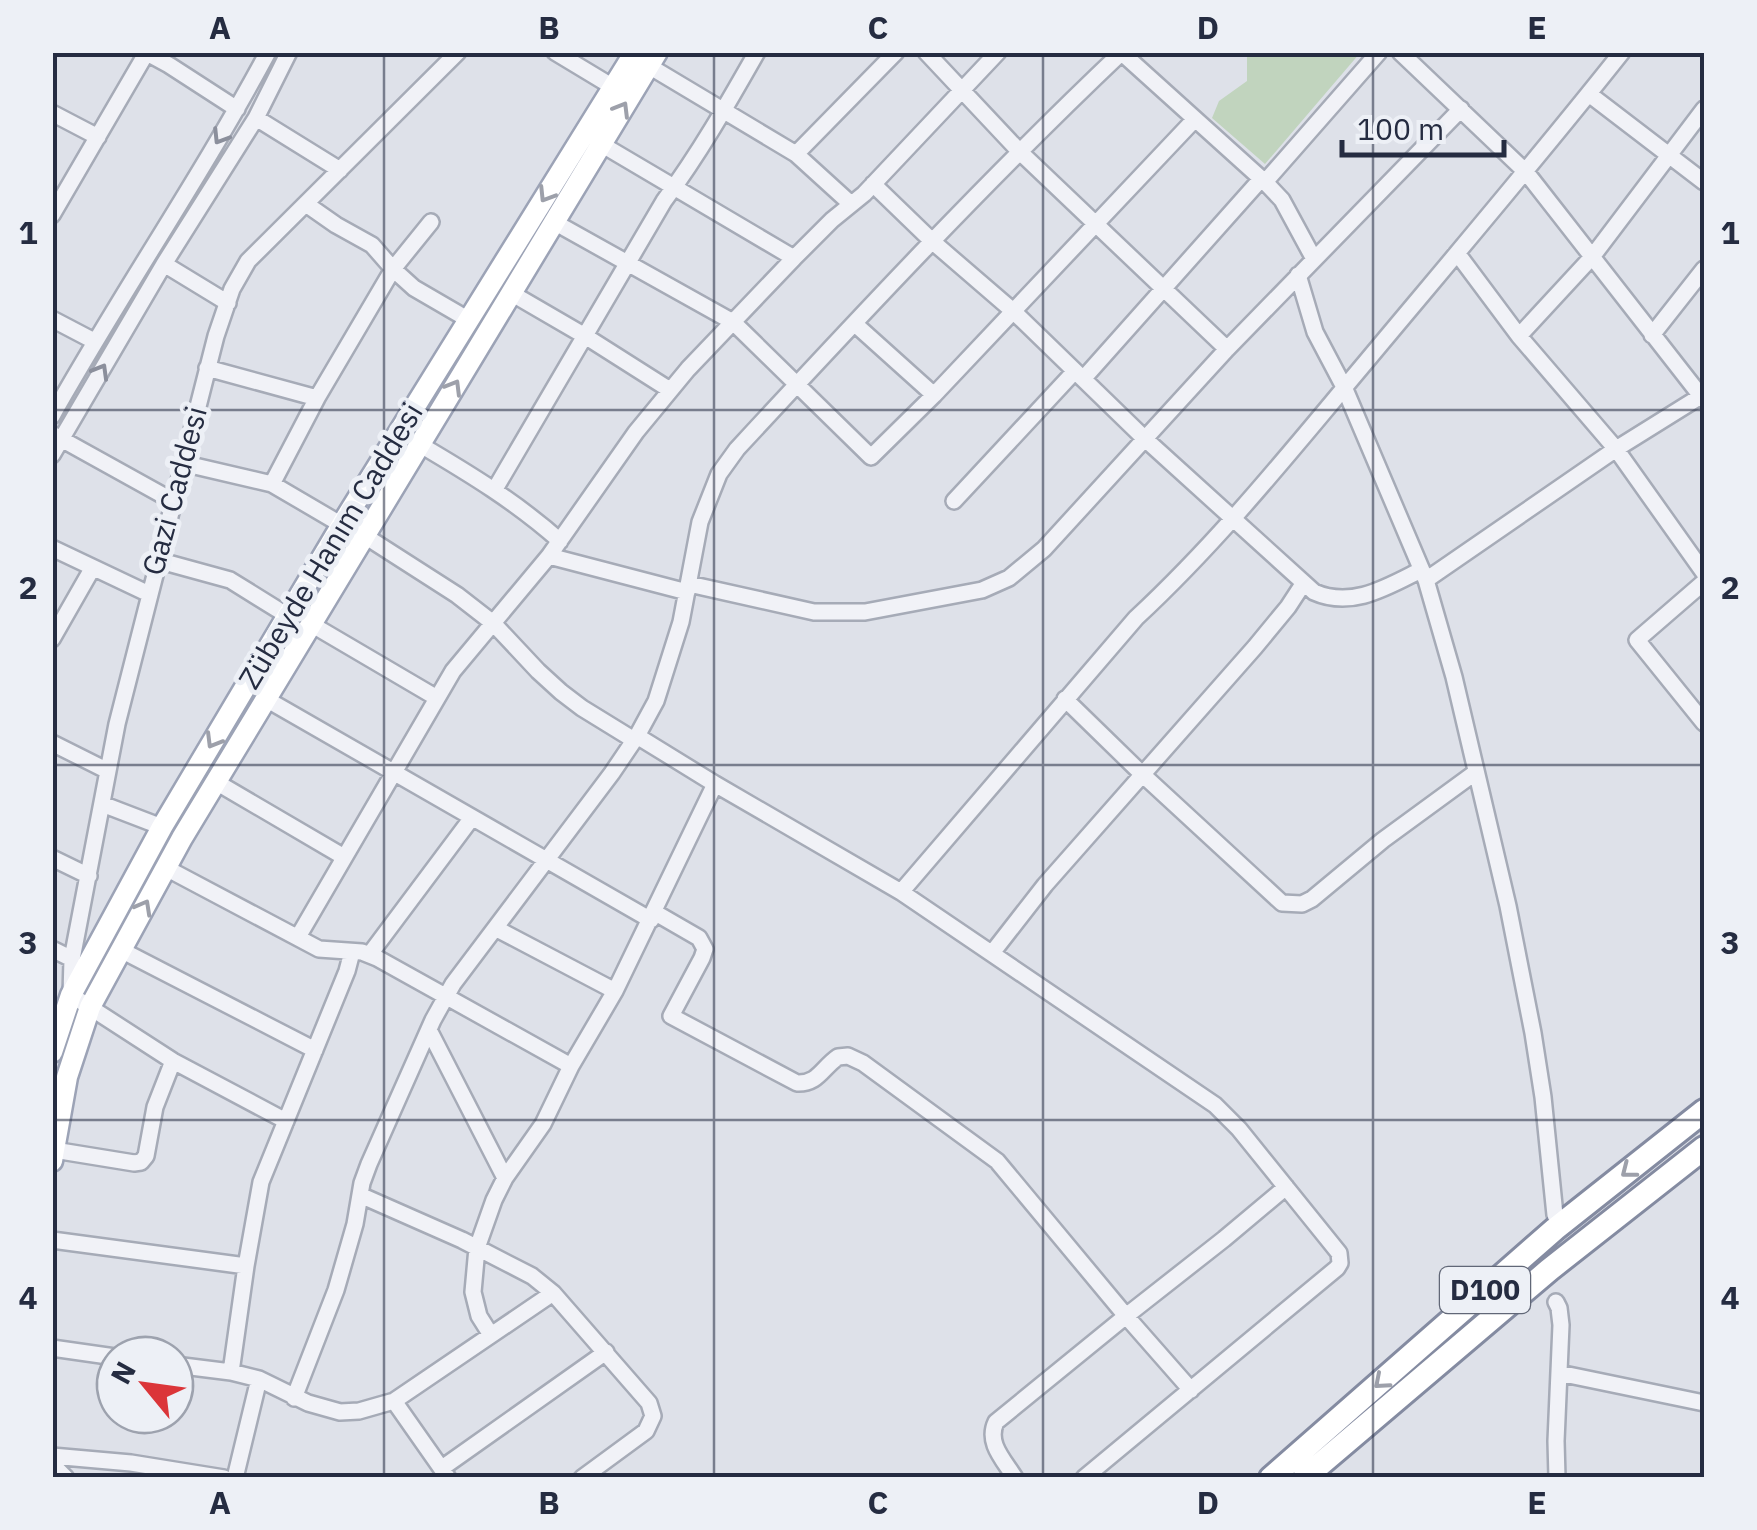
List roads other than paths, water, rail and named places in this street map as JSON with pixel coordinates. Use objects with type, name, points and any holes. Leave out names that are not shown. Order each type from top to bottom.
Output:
[{"type":"highway","name":"D100","points":[[1272,1478],[1555,1229],[1704,1111]]},
{"type":"highway","name":"D100","points":[[1304,1478],[1549,1270],[1704,1148]]},
{"type":"main road","name":"Zübeyde Hanım Caddesi","points":[[52,1052],[71,995],[162,827],[342,525],[613,87],[647,57]]},
{"type":"main road","points":[[53,1155],[67,1078],[90,1007],[216,782],[601,144],[647,57]]},
{"type":"street","points":[[52,416],[238,109],[268,52]]},
{"type":"street","points":[[52,455],[57,437],[256,118],[289,52]]},
{"type":"street","name":"Gazi Caddesi","points":[[71,995],[72,959],[108,771],[157,560],[228,303],[248,261],[458,52]]},
{"type":"street","points":[[556,52],[613,87]]},
{"type":"street","points":[[495,489],[757,52]]},
{"type":"street","points":[[796,154],[896,52]]},
{"type":"street","points":[[926,52],[1020,152],[1227,349]]},
{"type":"street","points":[[298,937],[453,671],[549,556],[636,432],[733,322],[873,184],[998,52]]},
{"type":"street","points":[[954,501],[1163,288],[1379,52]]},
{"type":"street","points":[[902,892],[1136,618],[1234,519],[1622,52]]},
{"type":"street","points":[[52,215],[146,53],[238,109]]},
{"type":"street","points":[[294,1398],[336,1290],[369,1164],[429,1030],[446,996],[635,738],[656,701],[681,622],[700,522],[719,474],[737,450],[1020,152],[1122,53],[1282,200],[1314,259]]},
{"type":"street","points":[[873,184],[1303,584],[1324,596],[1346,600],[1423,575],[1616,449],[1702,398],[1526,172],[1407,55]]},
{"type":"street","points":[[647,57],[796,154],[851,204]]},
{"type":"street","points":[[1589,94],[1704,182]]},
{"type":"street","points":[[1519,336],[1592,257],[1704,109]]},
{"type":"street","points":[[549,556],[688,588],[831,614],[882,610],[982,590],[1009,578],[1033,560],[1227,349],[1462,110]]},
{"type":"street","points":[[52,113],[98,137]]},
{"type":"street","points":[[256,118],[340,170]]},
{"type":"street","points":[[554,222],[733,322],[871,457],[1014,312],[1195,118]]},
{"type":"street","points":[[601,144],[794,258]]},
{"type":"street","points":[[306,204],[372,245],[414,288],[469,320]]},
{"type":"street","points":[[272,484],[392,269],[430,222]]},
{"type":"street","points":[[1457,253],[1519,336],[1616,449],[1704,574]]},
{"type":"street","points":[[164,264],[228,303]]},
{"type":"street","points":[[1652,336],[1704,269]]},
{"type":"street","points":[[1298,276],[1315,332],[1344,388],[1423,575],[1454,677],[1508,906],[1533,1033],[1555,1215]]},
{"type":"street","points":[[511,293],[670,390]]},
{"type":"street","points":[[52,319],[94,341]]},
{"type":"street","points":[[855,324],[934,395]]},
{"type":"street","points":[[207,368],[317,398]]},
{"type":"street","points":[[57,437],[173,501]]},
{"type":"street","points":[[419,444],[495,489],[560,541]]},
{"type":"street","points":[[182,464],[272,484],[365,536],[493,623],[538,672],[582,708],[902,892],[1215,1105],[1239,1128],[1339,1253],[1340,1263],[1084,1478]]},
{"type":"street","points":[[52,548],[149,594]]},
{"type":"street","points":[[157,560],[230,580],[288,616]]},
{"type":"street","points":[[52,640],[92,569]]},
{"type":"street","points":[[1704,582],[1637,640],[1704,723]]},
{"type":"street","points":[[992,953],[1045,885],[1255,647],[1303,584]]},
{"type":"street","points":[[310,624],[437,698]]},
{"type":"street","points":[[1065,698],[1282,903],[1302,904],[1312,899],[1383,840],[1476,772]]},
{"type":"street","points":[[266,699],[546,862],[699,938],[705,949],[702,958],[671,1016],[797,1083],[817,1078],[838,1057],[848,1056],[863,1063],[997,1161],[1191,1390]]},
{"type":"street","points":[[52,743],[108,771]]},
{"type":"street","points":[[216,782],[344,857]]},
{"type":"street","points":[[491,1335],[479,1316],[473,1292],[477,1248],[494,1200],[543,1124],[615,991],[715,784]]},
{"type":"street","points":[[102,804],[162,827]]},
{"type":"street","points":[[370,954],[471,818]]},
{"type":"street","points":[[52,858],[88,876]]},
{"type":"street","points":[[166,868],[319,949],[370,954],[571,1066]]},
{"type":"street","points":[[497,928],[615,991]]},
{"type":"street","points":[[52,949],[72,959]]},
{"type":"street","points":[[121,950],[316,1050]]},
{"type":"street","points":[[231,1372],[261,1182],[352,952]]},
{"type":"street","points":[[71,995],[173,1061],[286,1121]]},
{"type":"street","points":[[429,1030],[505,1178]]},
{"type":"street","points":[[53,1155],[141,1162],[146,1156],[159,1093],[173,1061]]},
{"type":"street","points":[[1016,1478],[992,1440],[994,1426],[1286,1186]]},
{"type":"street","points":[[360,1194],[532,1276],[553,1294],[649,1403],[652,1422],[646,1431],[582,1478]]},
{"type":"street","points":[[52,1240],[246,1266]]},
{"type":"street","points":[[195,1367],[259,1379],[294,1398],[350,1413],[394,1401],[553,1294]]},
{"type":"street","points":[[1556,1302],[1560,1316],[1557,1478]]},
{"type":"street","points":[[52,1348],[95,1354]]},
{"type":"street","points":[[394,1401],[445,1473],[606,1352]]},
{"type":"street","points":[[1559,1372],[1704,1403]]},
{"type":"street","points":[[235,1478],[259,1379]]},
{"type":"street","points":[[52,1460],[66,1478]]},
{"type":"street","points":[[52,1460],[131,1463],[224,1478]]}]
